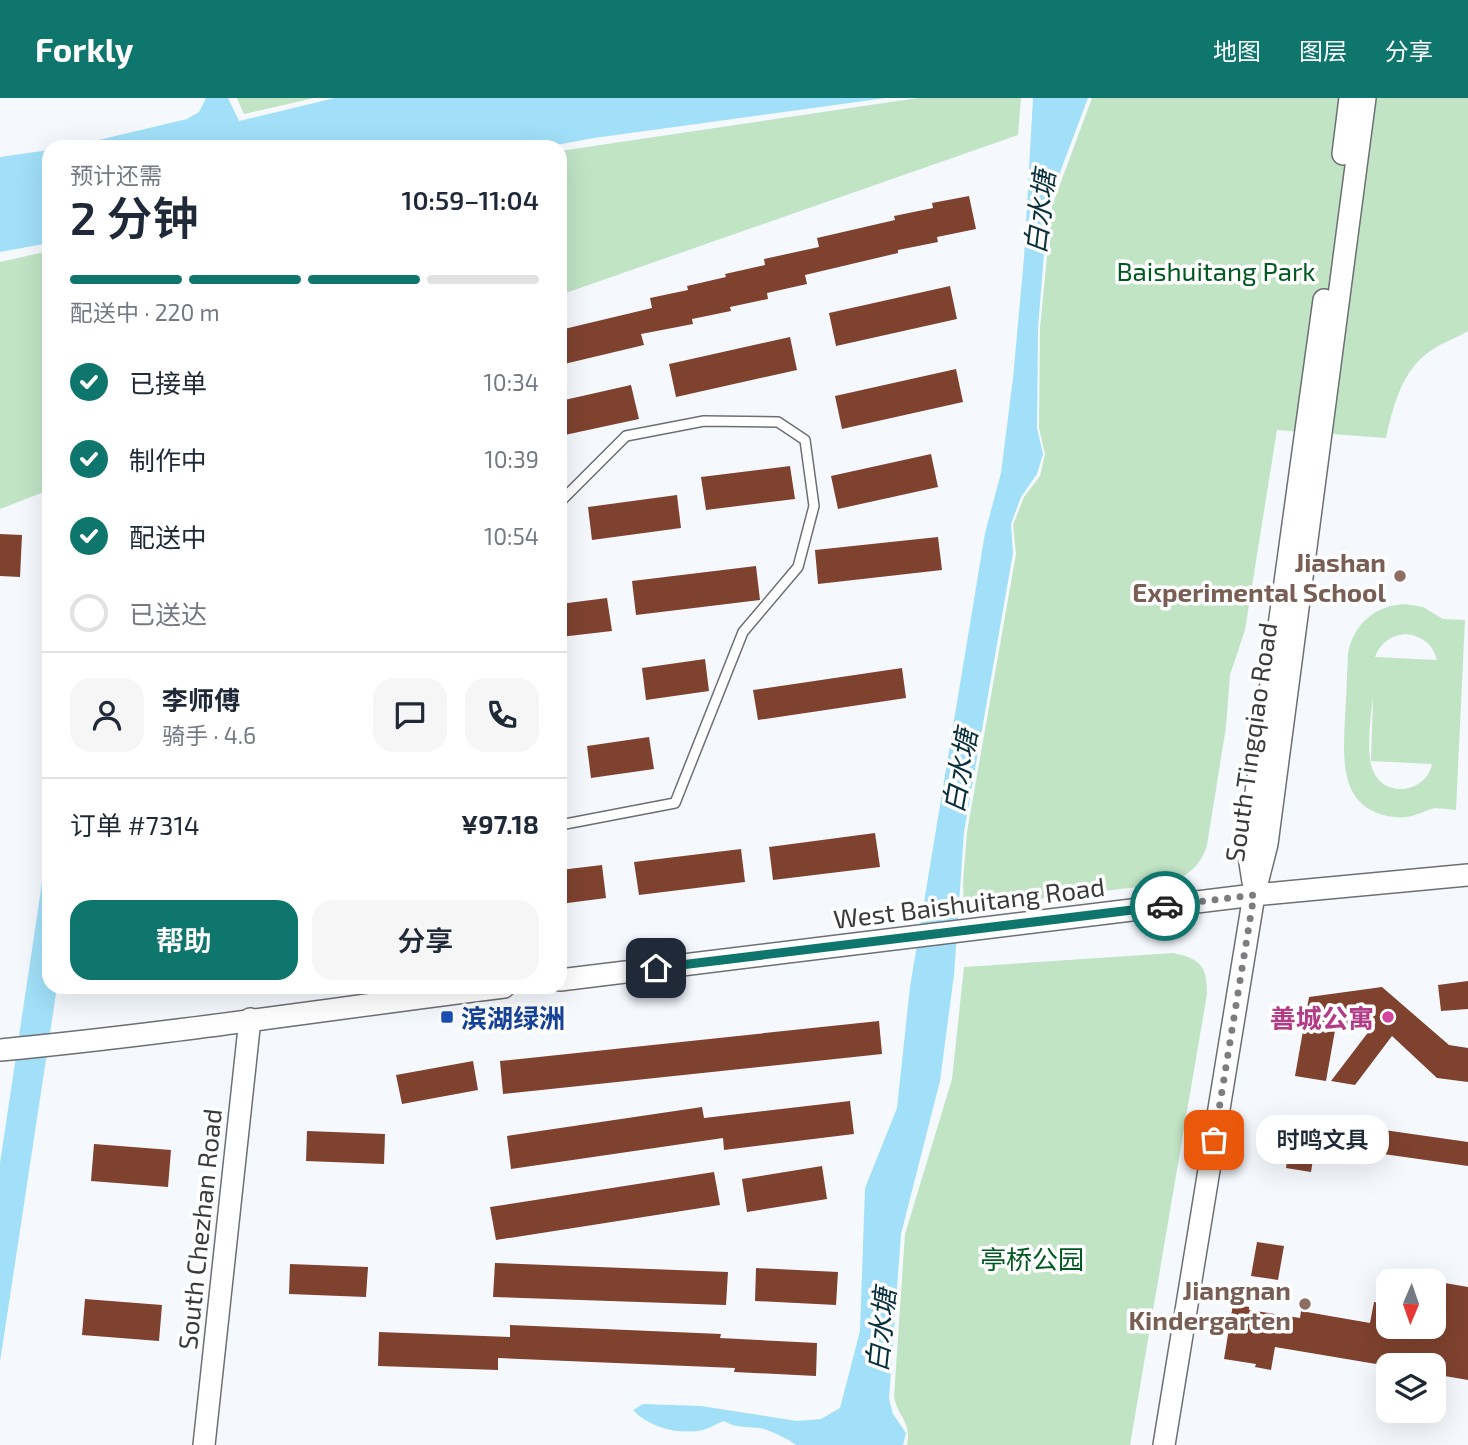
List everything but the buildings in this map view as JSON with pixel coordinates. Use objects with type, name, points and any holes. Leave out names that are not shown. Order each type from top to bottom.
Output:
[{"type":"street","name":"South Tingqiao Road","points":[[1254,895],[1248,850],[1350,98]]},
{"type":"street","name":"South Tingqiao Road","points":[[1164,1445],[1254,895],[1269,830],[1365,98]]},
{"type":"street","name":"West Baishuitang Road","points":[[567,979],[1254,895],[1468,875]]},
{"type":"street","points":[[0,1050],[129,1037],[434,994]]},
{"type":"street","name":"South Chezhan Road","points":[[204,1445],[250,1019]]},
{"type":"lane","points":[[567,495],[626,436],[704,421],[778,422],[805,440],[814,506],[798,566],[743,632],[675,803],[567,824]]},
{"type":"green space","points":[[237,98],[314,98],[244,114]]},
{"type":"green space","points":[[918,98],[1021,98],[1018,135],[567,293],[567,150]]},
{"type":"green space","name":"Baishuitang Park","points":[[1092,98],[1468,98],[1468,331],[1429,351],[1416,363],[1395,404],[1386,438],[1277,430],[1245,630],[1230,675],[1226,727],[1207,845],[1198,864],[1170,883],[964,908],[967,832],[1016,554],[1013,525],[1024,497],[1040,476],[1045,454],[1039,428],[1040,328],[1052,206]]},
{"type":"green space","points":[[42,253],[42,493],[0,509],[0,262]]},
{"type":"green space","points":[[1394,605],[1423,607],[1443,619],[1465,620],[1456,810],[1433,808],[1404,817],[1376,813],[1363,805],[1348,781],[1344,735],[1348,654],[1361,625],[1376,612]],"holes":[[[1406,634],[1426,642],[1433,649],[1437,660],[1375,657],[1387,641]],[[1373,697],[1371,761],[1432,764],[1422,782],[1413,787],[1404,789],[1385,785],[1377,778],[1372,768],[1370,761],[1369,743]]]},
{"type":"green space","name":"亭桥公园","points":[[1173,953],[1190,958],[1200,965],[1205,976],[1207,994],[1130,1445],[907,1445],[908,1431],[894,1397],[905,1234],[952,1079],[964,967]]},
{"type":"water","points":[[206,98],[228,98],[239,121],[335,98],[886,98],[567,143],[567,140],[98,140],[187,119],[199,112]]},
{"type":"water","name":"白水塘","points":[[1033,98],[1088,98],[1048,204],[1038,328],[1037,428],[1043,454],[1037,474],[1021,497],[1011,524],[1013,553],[964,832],[954,975],[940,1081],[901,1234],[889,1399],[893,1414],[906,1433],[903,1445],[796,1445],[764,1429],[724,1421],[694,1431],[665,1429],[647,1421],[633,1410],[643,1404],[701,1406],[797,1421],[821,1419],[840,1408],[860,1331],[865,1188],[897,1108],[910,987],[985,533],[1001,473],[1024,258]]},
{"type":"water","points":[[42,151],[42,244],[0,252],[0,157]]},
{"type":"water","points":[[42,883],[42,994],[56,994],[0,1362],[0,1163]]},
{"type":"way so far","points":[[1165,906],[1254,895],[1214,1140]]},
{"type":"place","name":"Jiashan Experimental School","points":[[1400,576]]},
{"type":"place","name":"滨湖绿洲","points":[[447,1017]]},
{"type":"place","name":"善城公寓","points":[[1388,1017]]},
{"type":"place","name":"时鸣文具","points":[[1214,1140]]},
{"type":"place","name":"Jiangnan Kindergarten","points":[[1305,1304]]},
{"type":"route","points":[[656,968],[1165,906]]}]
